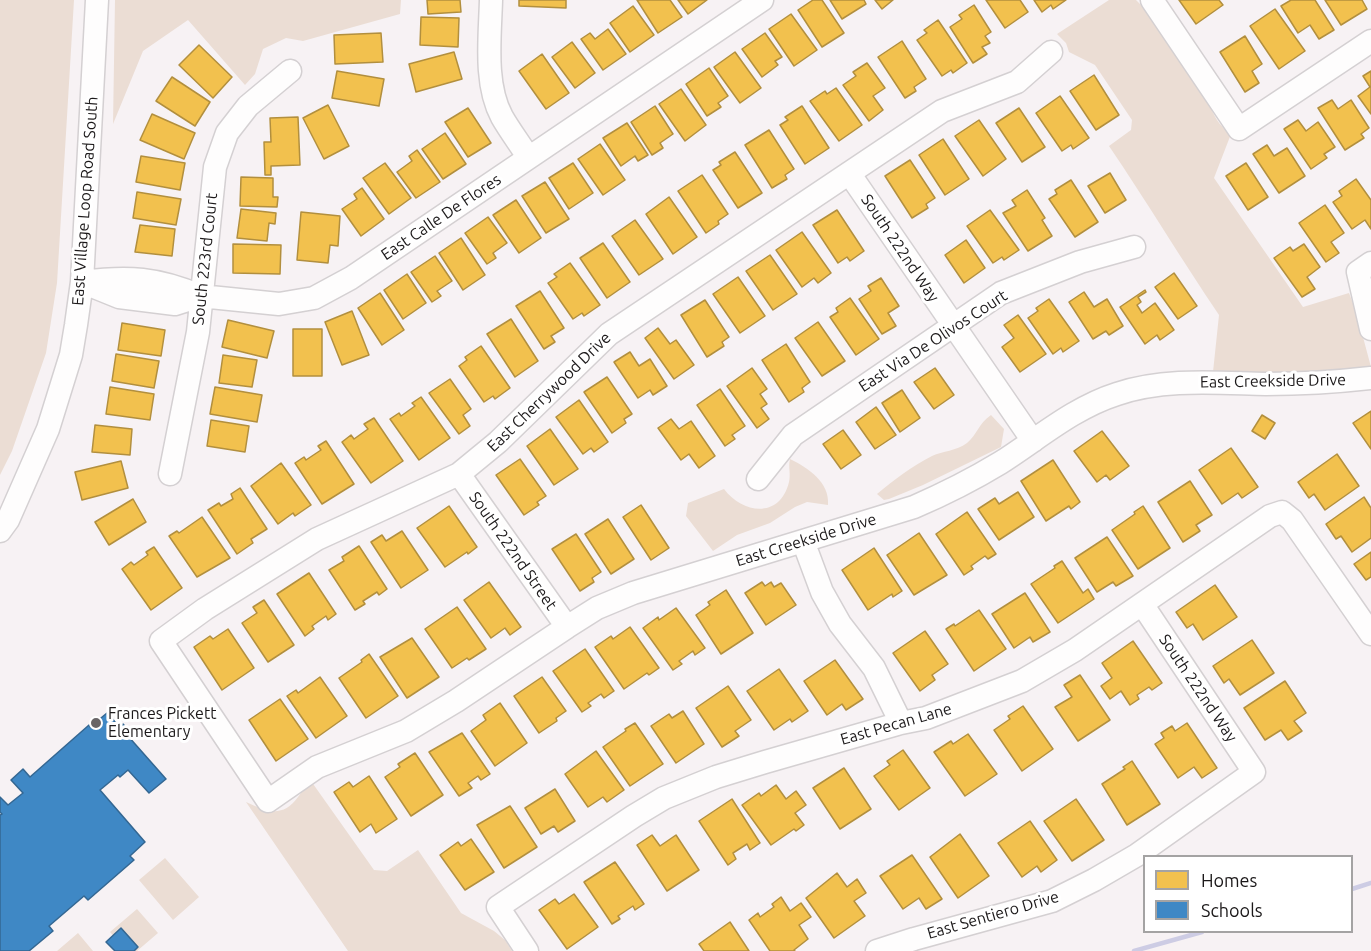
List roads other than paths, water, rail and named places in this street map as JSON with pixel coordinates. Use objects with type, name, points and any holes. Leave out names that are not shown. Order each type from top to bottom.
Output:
[{"type":"street","name":"East Village Loop Road South","points":[[0,531],[8,520],[30,471],[54,409],[71,355],[82,282],[97,0]]},
{"type":"street","points":[[491,0],[489,49],[491,79],[501,115],[528,157]]},
{"type":"street","name":"East Calle De Flores","points":[[200,296],[279,304],[314,298],[351,278],[762,0]]},
{"type":"street","points":[[1152,0],[1239,129],[1371,41]]},
{"type":"street","name":"East Cherrywood Drive","points":[[268,801],[161,641],[205,609],[317,539],[459,474],[498,442],[609,334],[942,111],[1017,82],[1050,52]]},
{"type":"street","name":"South 223rd Court","points":[[170,474],[198,332],[215,167],[227,133],[248,106],[290,71]]},
{"type":"street","name":"South 222nd Way","points":[[849,173],[1033,441]]},
{"type":"street","name":"East Via De Olivos Court","points":[[758,479],[793,435],[1001,293],[1080,262],[1134,248]]},
{"type":"street","points":[[1371,264],[1358,272],[1371,328]]},
{"type":"street","points":[[82,282],[119,277],[171,284],[200,296]]},
{"type":"street","name":"East Creekside Drive","points":[[268,801],[317,767],[406,730],[446,707],[597,608],[633,593],[904,510],[955,489],[1000,463],[1087,406],[1118,393],[1184,382],[1323,383],[1371,378]]},
{"type":"street","name":"South 222nd Street","points":[[459,474],[567,627]]},
{"type":"street","name":"East Pecan Lane","points":[[527,951],[498,907],[664,798],[716,777],[900,723],[926,718],[1022,681],[1075,650],[1270,516],[1282,512],[1292,520],[1371,634]]},
{"type":"street","points":[[803,541],[822,592],[840,624],[874,668],[900,723]]},
{"type":"street","name":"South 222nd Way","points":[[1142,604],[1254,772]]},
{"type":"street","name":"East Sentiero Drive","points":[[877,951],[1052,901],[1137,855],[1254,772]]},
{"type":"waterway","points":[[1353,889],[1371,883]]},
{"type":"waterway","points":[[1134,951],[1198,933]]},
{"type":"place","name":"Frances Pickett Elementary","points":[[96,723]]}]
